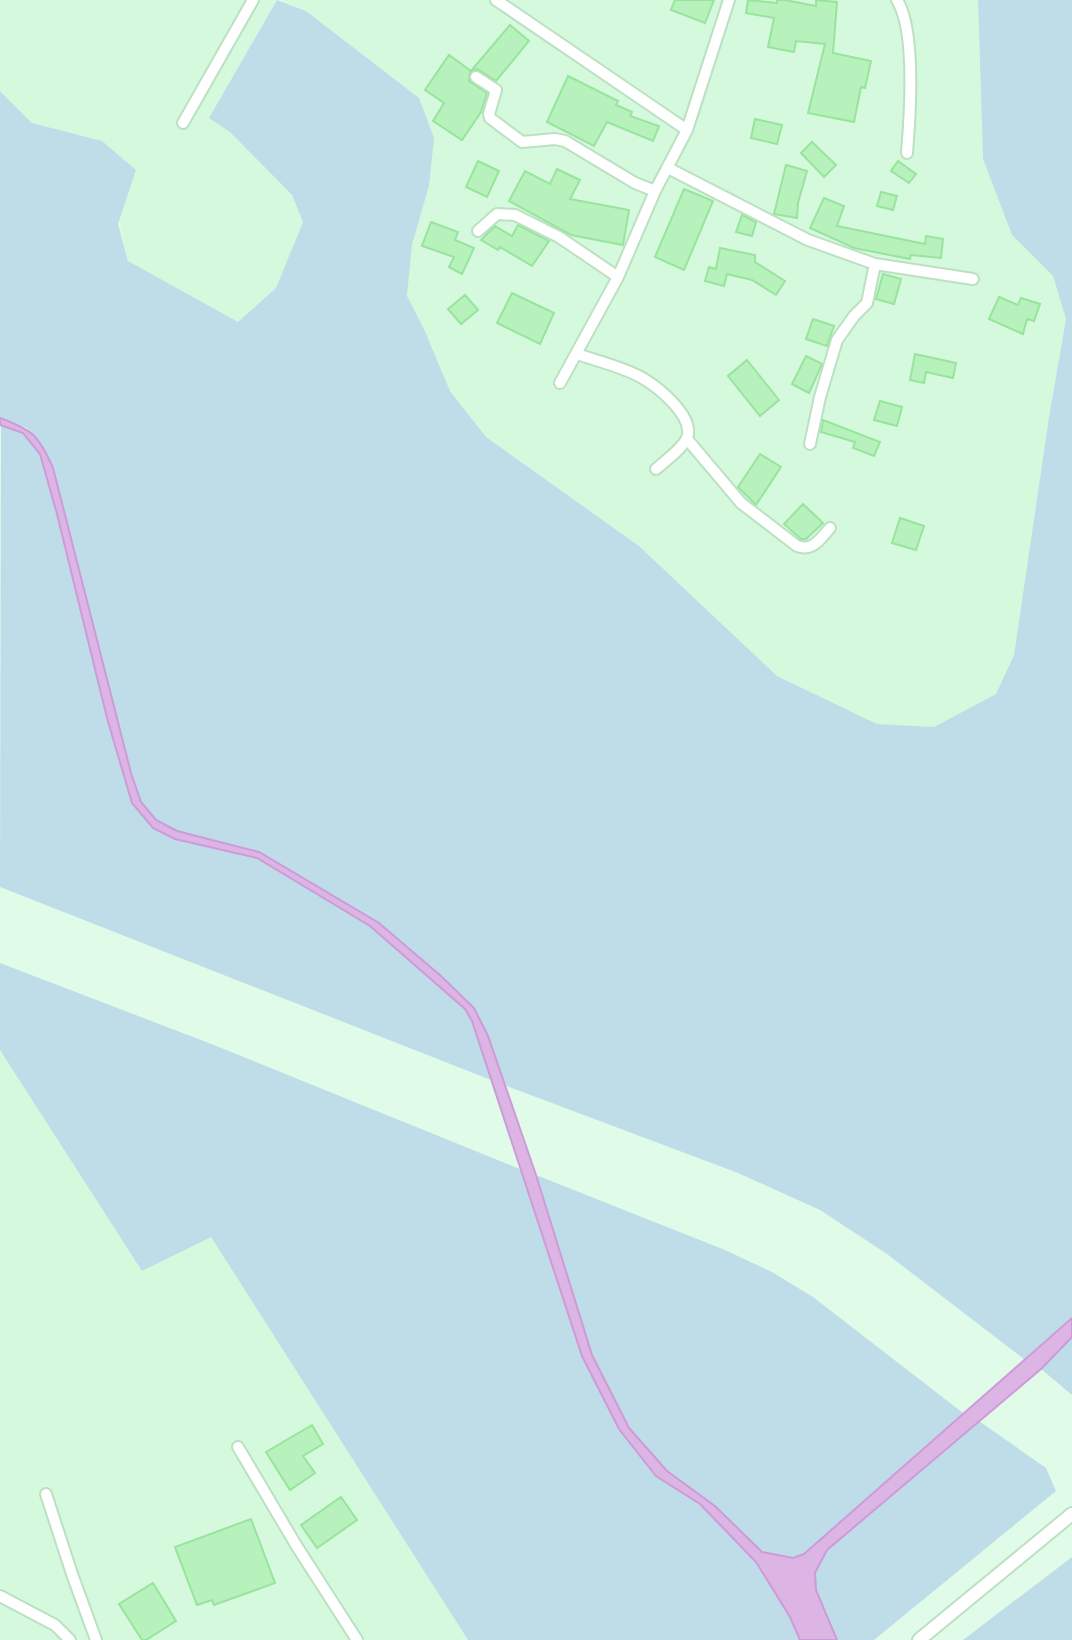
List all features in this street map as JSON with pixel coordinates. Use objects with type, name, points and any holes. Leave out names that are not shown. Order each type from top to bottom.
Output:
[{"type":"street","points":[[183,123],[253,0]]},
{"type":"street","points":[[496,0],[687,130]]},
{"type":"street","points":[[560,383],[618,277],[655,191],[687,130],[729,0]]},
{"type":"street","points":[[897,0],[906,32],[912,88],[907,153]]},
{"type":"street","points":[[476,77],[496,90],[490,118],[522,142],[555,139],[565,141],[635,183],[655,191]]},
{"type":"street","points":[[668,168],[808,240],[875,264],[973,279]]},
{"type":"street","points":[[478,231],[497,214],[515,215],[559,237],[618,277]]},
{"type":"street","points":[[810,444],[820,397],[837,340],[867,303],[875,264]]},
{"type":"street","points":[[577,354],[643,377],[677,406],[688,430],[687,439],[656,469]]},
{"type":"street","points":[[687,439],[741,503],[797,546],[804,549],[813,547],[830,528]]},
{"type":"street","points":[[238,1447],[357,1640]]},
{"type":"street","points":[[46,1493],[96,1640]]},
{"type":"street","points":[[919,1640],[1072,1514]]},
{"type":"street","points":[[0,1596],[55,1625],[70,1640]]},
{"type":"shaded area","points":[[0,0],[277,0],[210,117],[230,132],[292,196],[303,222],[276,288],[238,323],[128,261],[102,141],[32,123],[0,91]]},
{"type":"shaded area","points":[[277,0],[306,11],[419,98],[434,138],[429,186],[412,245],[407,296],[450,391],[486,437],[639,546],[777,676],[877,724],[934,727],[996,694],[1014,655],[1066,319],[1053,276],[1012,235],[983,159],[978,0],[1072,0],[1072,1318],[1025,1360],[887,1254],[820,1210],[738,1173],[504,1085],[488,1036],[441,976],[379,923],[260,852],[177,831],[156,820],[141,802],[131,773],[53,468],[27,428],[0,418],[0,91],[32,123],[102,141],[136,170],[118,224],[128,261],[238,322],[276,288],[303,222],[292,195],[230,132],[209,118]]},
{"type":"shaded area","points":[[282,0],[978,0],[983,159],[1012,235],[1053,276],[1066,319],[1014,655],[996,694],[934,727],[877,724],[777,676],[639,546],[486,437],[450,391],[407,296],[412,245],[429,186],[419,98],[306,11]]},
{"type":"shaded area","points":[[0,418],[20,426],[34,436],[53,468],[131,773],[141,802],[156,820],[177,831],[259,852],[379,923],[474,1008],[488,1036],[536,1175],[592,1355],[629,1428],[667,1471],[715,1506],[762,1552],[793,1558],[804,1554],[1072,1318],[1072,1337],[1041,1369],[827,1550],[815,1573],[816,1590],[837,1640],[800,1640],[790,1617],[756,1562],[700,1504],[656,1476],[619,1429],[582,1356],[472,1021],[465,1009],[370,926],[257,858],[175,839],[153,828],[132,803],[107,718],[40,454],[23,433],[0,425]]},
{"type":"shaded area","points":[[1,425],[23,433],[40,454],[107,718],[132,803],[154,828],[175,839],[257,858],[370,926],[465,1009],[472,1021],[491,1080],[0,887]]},
{"type":"shaded area","points":[[0,963],[214,1045],[520,1169],[582,1356],[656,1476],[700,1504],[756,1562],[790,1617],[800,1640],[468,1640],[211,1237],[142,1271],[0,1050]]},
{"type":"shaded area","points":[[0,1050],[211,1237],[468,1640],[0,1640]]},
{"type":"shaded area","points":[[536,1175],[725,1250],[772,1272],[813,1297],[963,1413],[804,1554],[793,1558],[762,1552],[715,1506],[667,1471],[629,1428],[592,1355]]},
{"type":"shaded area","points":[[1072,1337],[1072,1395],[1041,1369]]},
{"type":"shaded area","points":[[979,1421],[1046,1468],[1056,1491],[874,1640],[837,1640],[816,1590],[815,1573],[827,1550]]},
{"type":"shaded area","points":[[1072,1557],[1072,1640],[963,1640]]},
{"type":"building","points":[[675,0],[714,0],[705,23],[671,10]]},
{"type":"building","points":[[748,0],[777,3],[777,0],[785,0],[816,6],[816,0],[837,2],[833,53],[871,61],[865,88],[861,87],[854,122],[808,113],[825,44],[796,41],[794,52],[768,47],[774,18],[746,13]]},
{"type":"building","points":[[510,25],[529,41],[496,81],[477,69],[470,72],[469,81],[487,93],[481,112],[462,140],[433,121],[444,103],[425,90],[449,55],[471,71]]},
{"type":"building","points":[[568,76],[618,101],[616,105],[632,112],[630,116],[659,126],[653,141],[607,122],[594,146],[547,122]]},
{"type":"building","points":[[755,119],[782,125],[777,144],[751,138]]},
{"type":"building","points":[[812,142],[836,165],[824,177],[801,153]]},
{"type":"building","points":[[478,161],[499,171],[487,197],[466,187]]},
{"type":"building","points":[[898,161],[916,174],[909,183],[891,171]]},
{"type":"building","points":[[786,165],[807,171],[798,203],[797,218],[774,214]]},
{"type":"building","points":[[557,169],[580,180],[570,199],[629,210],[623,245],[571,235],[509,201],[525,171],[550,184]]},
{"type":"building","points":[[684,189],[713,201],[684,270],[655,257]]},
{"type":"building","points":[[881,192],[897,196],[893,210],[877,206]]},
{"type":"building","points":[[824,198],[844,206],[837,226],[925,244],[926,236],[943,239],[941,258],[911,255],[910,259],[854,248],[810,228]]},
{"type":"building","points":[[742,215],[756,222],[752,236],[736,232]]},
{"type":"building","points":[[431,222],[458,232],[455,240],[474,248],[462,274],[449,267],[454,257],[422,246]]},
{"type":"building","points":[[518,225],[549,241],[532,266],[500,247],[498,250],[481,240],[495,226],[512,236]]},
{"type":"building","points":[[720,248],[755,255],[755,262],[785,281],[776,295],[752,280],[727,274],[724,286],[705,281],[709,267],[716,269]]},
{"type":"building","points":[[883,274],[901,279],[894,304],[876,299]]},
{"type":"building","points":[[512,293],[554,313],[540,344],[497,323]]},
{"type":"building","points":[[465,295],[478,310],[461,324],[448,309]]},
{"type":"building","points":[[999,297],[1018,305],[1021,298],[1040,304],[1034,321],[1027,319],[1023,334],[989,319]]},
{"type":"building","points":[[813,319],[834,326],[827,346],[806,339]]},
{"type":"building","points":[[915,354],[956,363],[953,378],[926,372],[924,383],[910,380]]},
{"type":"building","points":[[806,356],[822,364],[809,393],[792,384]]},
{"type":"building","points":[[747,360],[779,400],[760,416],[728,376]]},
{"type":"building","points":[[880,401],[902,407],[897,426],[874,420]]},
{"type":"building","points":[[823,420],[880,442],[874,456],[853,448],[855,442],[821,432]]},
{"type":"building","points":[[760,454],[781,467],[756,505],[738,487]]},
{"type":"building","points":[[803,504],[823,523],[806,539],[801,539],[784,524]]},
{"type":"building","points":[[900,518],[924,526],[916,550],[892,543]]},
{"type":"building","points":[[312,1425],[323,1444],[303,1456],[315,1473],[290,1490],[266,1452]]},
{"type":"building","points":[[341,1497],[357,1520],[317,1548],[301,1525]]},
{"type":"building","points":[[251,1519],[275,1583],[214,1605],[212,1600],[197,1605],[175,1547]]},
{"type":"building","points":[[153,1583],[176,1621],[142,1640],[119,1604]]}]
